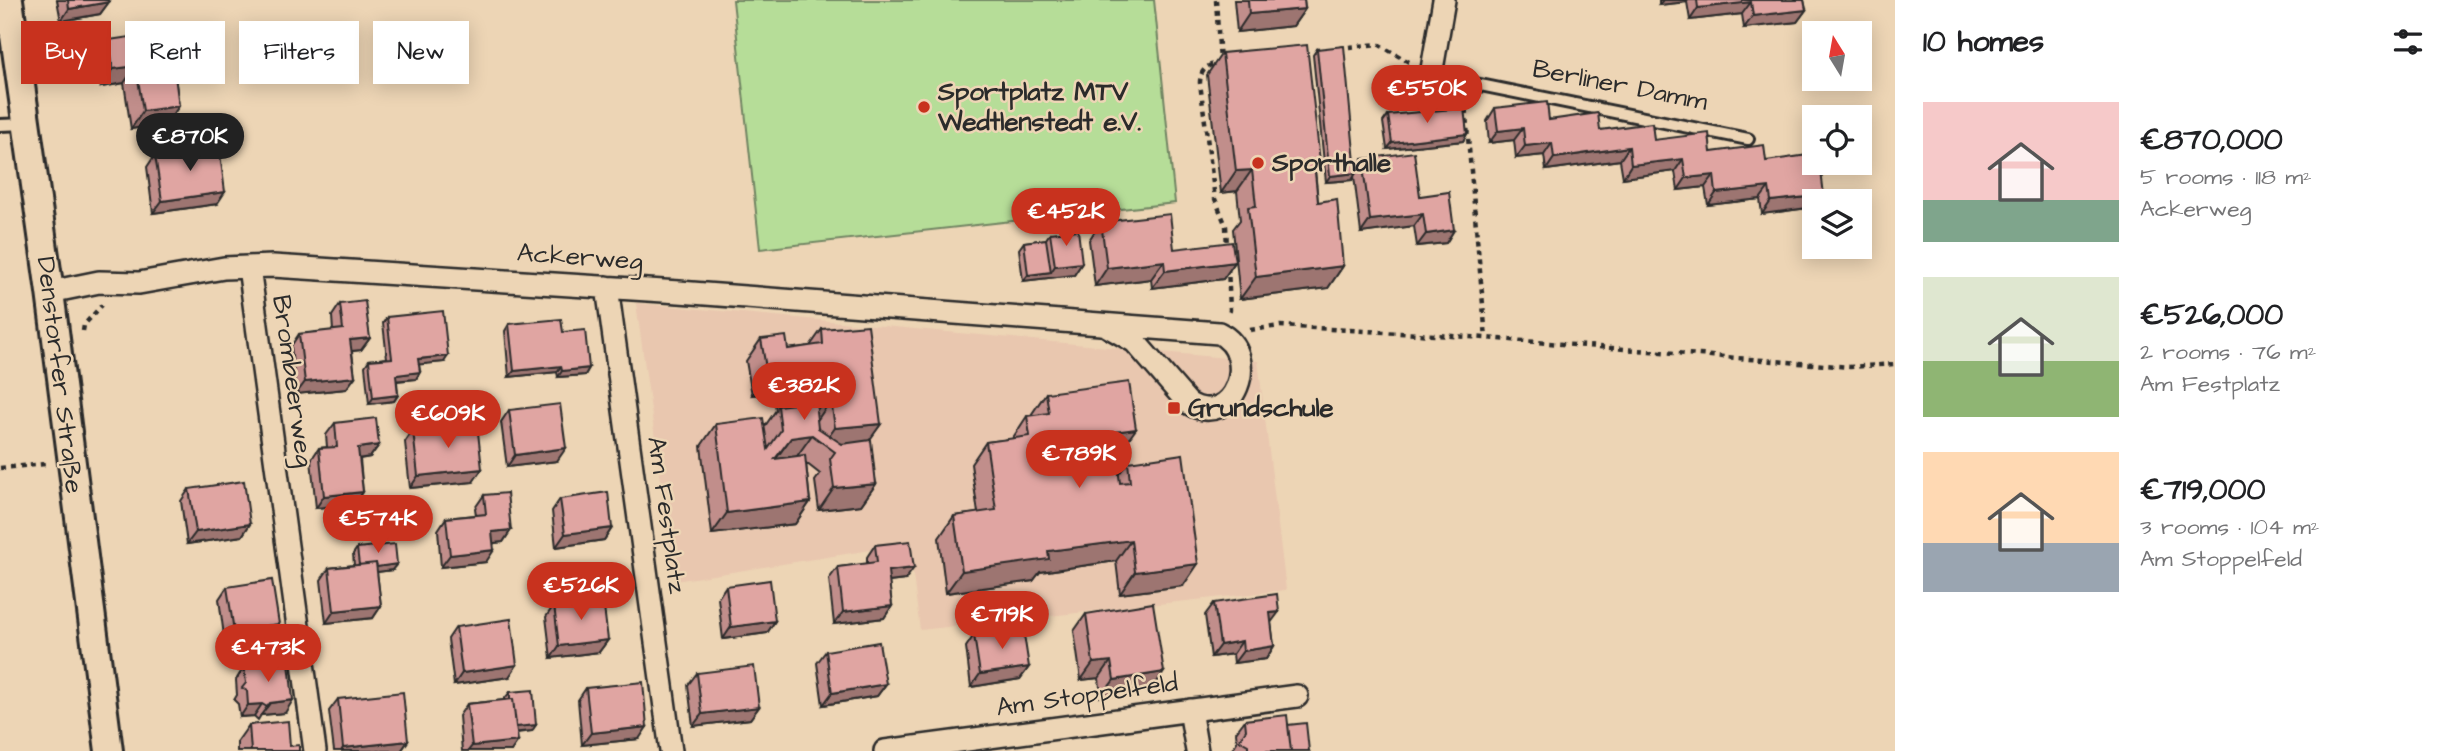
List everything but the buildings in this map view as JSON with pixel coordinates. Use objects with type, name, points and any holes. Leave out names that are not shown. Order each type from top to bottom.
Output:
[{"type":"street","name":"Denstorfer Straße","points":[[9,0],[109,751]]},
{"type":"street","points":[[1431,75],[1444,0]]},
{"type":"street","name":"Ackerweg","points":[[50,292],[99,282],[138,283],[224,268],[249,267],[344,270],[607,287],[1219,333],[1226,337],[1237,354],[1241,379],[1231,398],[1220,406],[1198,409],[1188,403],[1135,342],[1107,326]]},
{"type":"street","name":"Brombeerweg","points":[[249,267],[315,751]]},
{"type":"street","name":"Am Festplatz","points":[[607,287],[671,751]]},
{"type":"street","name":"Am Stoppelfeld","points":[[885,751],[1297,696]]},
{"type":"street","points":[[1190,710],[1197,751]]},
{"type":"lane","name":"Berliner Damm","points":[[1431,75],[1748,139]]},
{"type":"lane","points":[[0,125],[26,124]]},
{"type":"path","points":[[1216,0],[1220,62]]},
{"type":"path","points":[[1338,48],[1378,44],[1431,75],[1465,104],[1486,338]]},
{"type":"path","points":[[1228,250],[1226,226],[1215,199],[1200,83],[1203,70],[1209,65],[1233,60]]},
{"type":"path","points":[[1219,333],[1230,310],[1228,262]]},
{"type":"path","points":[[1219,333],[1280,326],[1486,338],[1850,367],[1895,364]]},
{"type":"path","points":[[0,468],[71,461]]},
{"type":"shaded area","points":[[636,303],[1258,361],[1286,590],[920,630],[909,544],[675,581]]},
{"type":"green space","points":[[733,0],[1154,0],[1175,203],[760,249]]},
{"type":"place","name":"Sportplatz MTV Wedtlenstedt e.V.","points":[[924,107]]},
{"type":"place","name":"Sporthalle","points":[[1258,163]]},
{"type":"place","name":"Grundschule","points":[[1174,408]]}]
